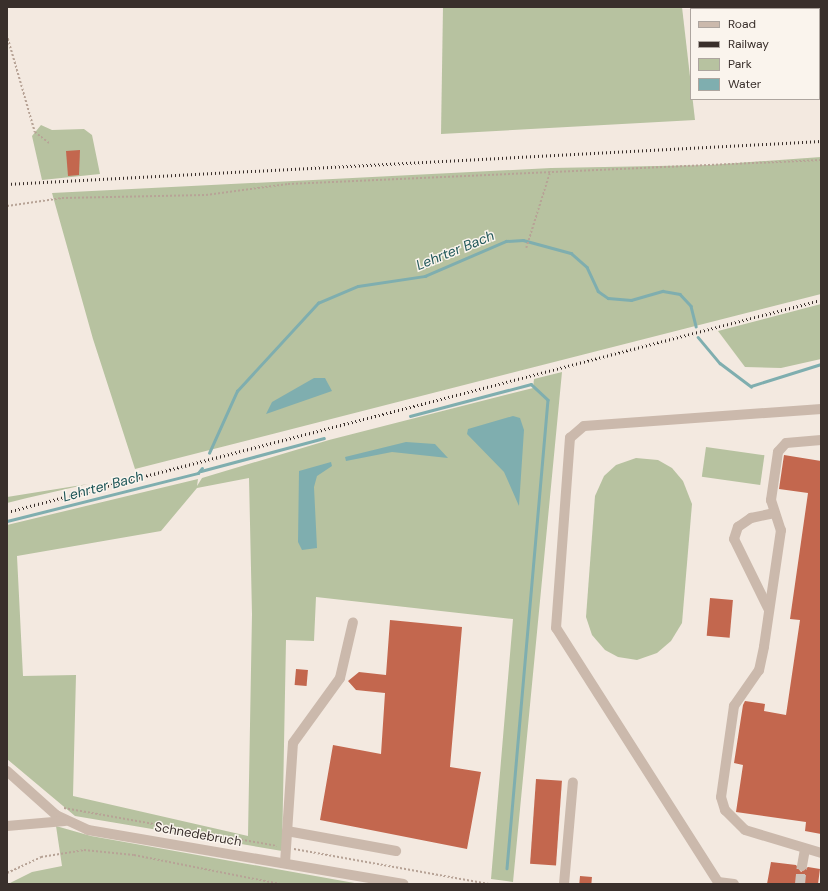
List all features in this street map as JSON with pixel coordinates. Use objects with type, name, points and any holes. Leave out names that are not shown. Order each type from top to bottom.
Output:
[{"type":"street","points":[[734,884],[718,882],[556,628],[570,438],[584,426],[821,409]]},
{"type":"street","points":[[821,440],[786,443],[778,452],[771,500],[774,513],[781,530],[769,610],[759,670],[734,706],[721,797],[725,810],[745,830],[821,853]]},
{"type":"street","points":[[769,610],[734,539],[738,527],[751,518],[774,513]]},
{"type":"street","points":[[285,863],[293,743],[340,678],[353,622]]},
{"type":"street","name":"Schnedebruch","points":[[7,771],[48,808],[65,821],[88,830],[404,884]]},
{"type":"street","points":[[564,884],[573,782]]},
{"type":"street","points":[[7,826],[65,821]]},
{"type":"street","points":[[287,831],[396,851]]},
{"type":"street","points":[[802,866],[805,849]]},
{"type":"path","points":[[7,35],[35,132],[49,143]]},
{"type":"path","points":[[7,206],[62,198],[206,195],[288,184],[821,160]]},
{"type":"path","points":[[526,248],[550,172]]},
{"type":"path","points":[[48,808],[489,884]]},
{"type":"path","points":[[7,873],[41,857],[84,850],[134,855],[280,884]]},
{"type":"green space","points":[[443,7],[682,7],[690,77],[690,100],[693,100],[695,120],[441,134]]},
{"type":"green space","points":[[41,125],[52,130],[84,129],[92,135],[100,174],[42,180],[32,136]]},
{"type":"green space","points":[[821,157],[821,294],[135,469],[93,339],[52,193],[551,168],[710,165]]},
{"type":"green space","points":[[821,304],[821,359],[781,368],[745,367],[718,331]]},
{"type":"green space","points":[[562,372],[513,882],[491,879],[513,619],[316,597],[314,641],[286,640],[282,851],[75,816],[7,759],[7,525],[198,479],[197,486],[202,478],[329,440],[533,388],[534,379]],"holes":[[[249,478],[252,614],[248,836],[73,796],[76,675],[23,676],[17,556],[161,531],[197,488]]]},
{"type":"green space","points":[[706,447],[764,455],[760,485],[702,477]]},
{"type":"green space","points":[[636,458],[658,460],[672,468],[683,481],[692,504],[682,623],[671,641],[657,653],[637,660],[618,657],[605,650],[592,635],[586,617],[595,496],[604,476],[616,465]]},
{"type":"green space","points":[[88,484],[27,498],[7,503],[7,497]]},
{"type":"green space","points":[[56,826],[91,836],[360,884],[8,884],[32,872],[62,866]]},
{"type":"water","points":[[314,378],[325,378],[332,391],[266,414],[272,402]]},
{"type":"water","points":[[513,416],[520,418],[524,430],[519,506],[504,472],[467,434],[468,429]]},
{"type":"water","points":[[406,442],[435,444],[448,458],[392,452],[346,461],[345,457]]},
{"type":"water","points":[[331,462],[332,466],[317,476],[314,487],[317,548],[302,550],[298,542],[299,471]]},
{"type":"building","points":[[80,150],[79,175],[68,176],[66,151]]},
{"type":"building","points":[[784,455],[821,461],[821,834],[805,831],[806,822],[736,812],[743,765],[734,763],[743,705],[745,701],[765,704],[764,711],[786,715],[800,620],[790,619],[808,493],[779,489]]},
{"type":"building","points":[[710,598],[733,600],[730,638],[707,636]]},
{"type":"building","points":[[390,620],[462,627],[450,767],[481,772],[467,849],[320,820],[333,745],[381,754],[385,693],[356,690],[348,681],[359,672],[386,675]]},
{"type":"building","points":[[296,669],[308,670],[307,686],[295,685]]},
{"type":"building","points":[[536,779],[562,781],[556,866],[530,864]]},
{"type":"building","points":[[771,862],[796,865],[801,872],[808,867],[820,869],[818,884],[767,884]]},
{"type":"building","points":[[580,876],[592,877],[591,884],[579,884]]},
{"type":"waterway","name":"Lehrter Bach","points":[[209,453],[237,391],[318,303],[358,286],[425,276],[506,241],[523,240],[571,253],[587,267],[598,291],[608,298],[631,300],[663,291],[680,294],[691,306],[696,326]]},
{"type":"waterway","name":"Lehrter Bach","points":[[698,337],[720,363],[751,386],[821,364]]},
{"type":"waterway","points":[[410,416],[531,384],[548,400],[507,868]]},
{"type":"waterway","points":[[201,471],[324,438]]},
{"type":"waterway","name":"Lehrter Bach","points":[[7,521],[198,473],[202,468]]},
{"type":"tunnel","points":[[800,884],[802,866]]},
{"type":"railway","points":[[7,184],[821,141]]},
{"type":"railway","points":[[7,512],[821,300]]}]
